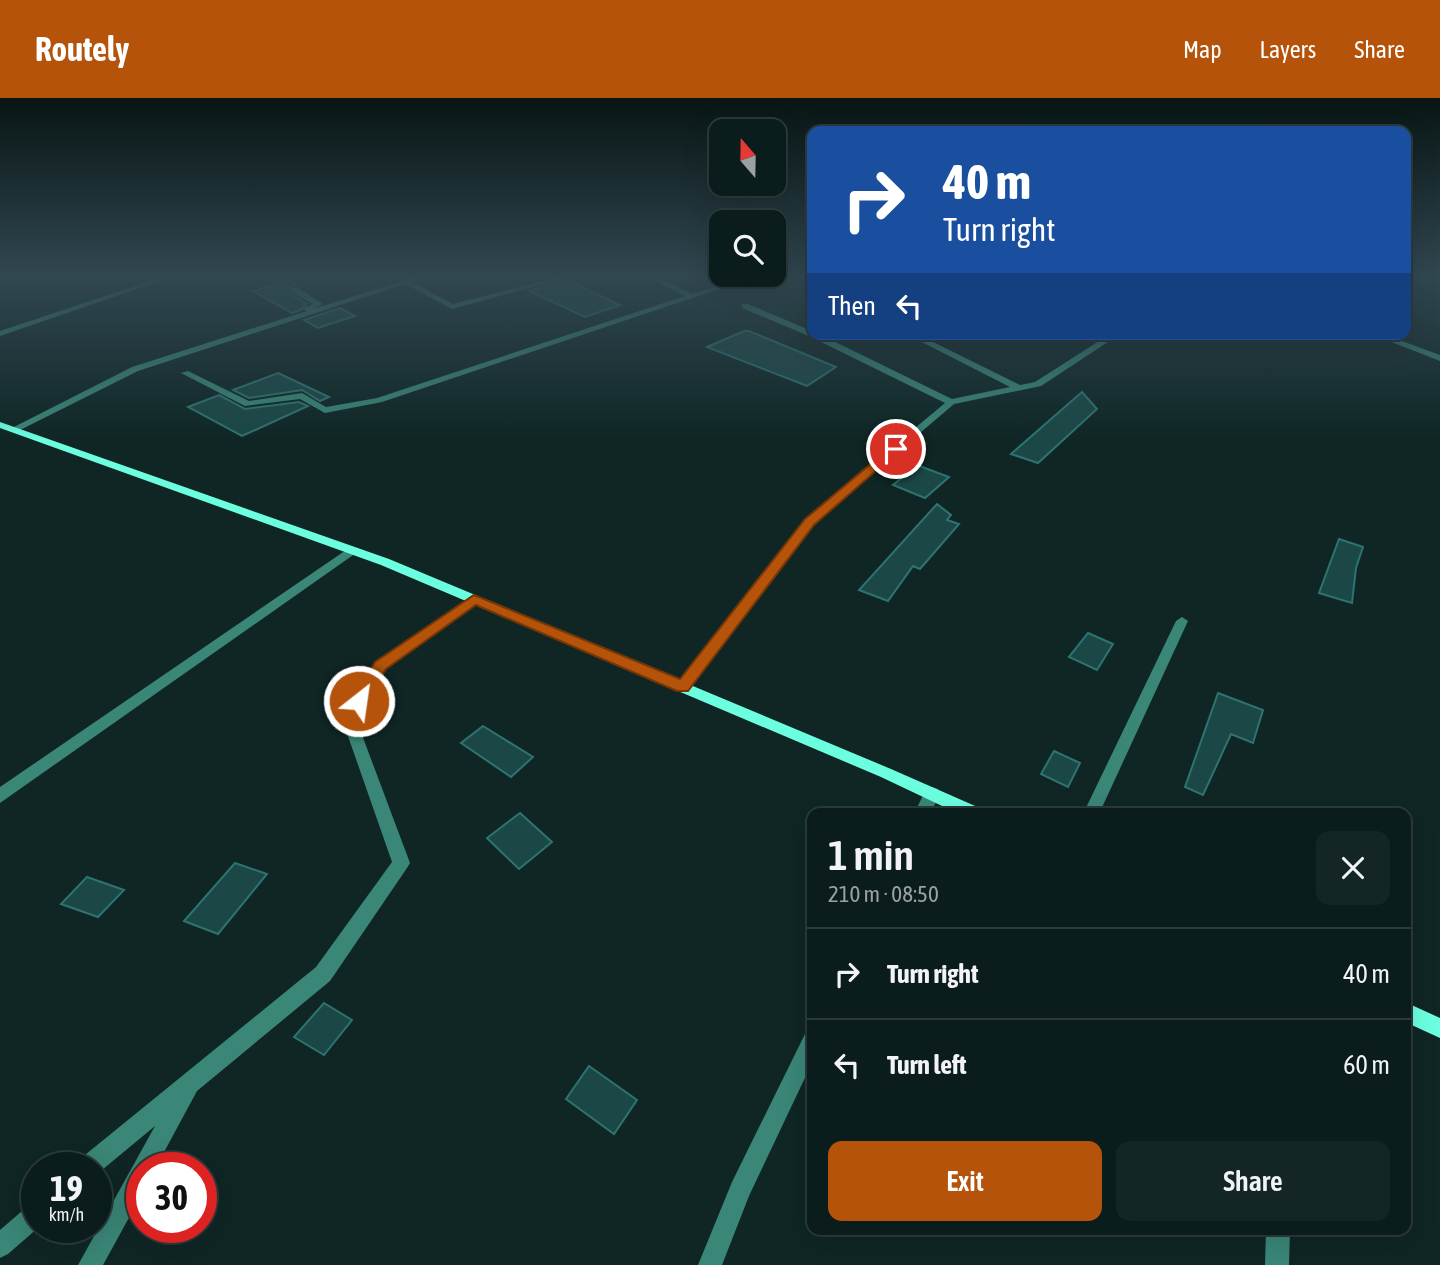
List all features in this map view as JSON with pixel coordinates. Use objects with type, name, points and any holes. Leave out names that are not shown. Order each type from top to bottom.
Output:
[{"type":"main road","points":[[0,425],[352,550],[474,599],[963,808]]},
{"type":"main road","points":[[1411,1015],[1440,1028]]},
{"type":"street","points":[[164,360],[166,353],[230,332]]},
{"type":"street","points":[[13,430],[135,369],[249,332]]},
{"type":"street","points":[[186,373],[248,404],[302,396],[325,410],[379,400],[584,332]]},
{"type":"street","points":[[824,340],[951,402]]},
{"type":"street","points":[[921,340],[1019,388]]},
{"type":"street","points":[[682,687],[809,522],[951,402],[1038,384],[1107,340]]},
{"type":"street","points":[[1391,340],[1440,358]]},
{"type":"street","points":[[0,796],[352,550]]},
{"type":"street","points":[[106,1152],[323,974],[401,863],[349,719],[380,666],[474,599]]},
{"type":"street","points":[[1094,808],[1182,621]]},
{"type":"street","points":[[925,808],[932,794]]},
{"type":"street","points":[[710,1265],[740,1190],[807,1051]]},
{"type":"street","points":[[152,1152],[190,1082]]},
{"type":"street","points":[[89,1265],[126,1199]]},
{"type":"street","points":[[0,1246],[21,1227]]},
{"type":"street","points":[[1277,1265],[1278,1235]]},
{"type":"building","points":[[741,332],[753,332],[836,367],[807,386],[707,347]]},
{"type":"building","points":[[278,373],[329,397],[320,401],[302,390],[249,398],[233,390]]},
{"type":"building","points":[[1082,392],[1097,409],[1038,463],[1011,454]]},
{"type":"building","points":[[219,395],[245,409],[299,402],[308,406],[242,436],[188,407]]},
{"type":"building","points":[[917,465],[949,477],[925,498],[893,485]]},
{"type":"building","points":[[937,504],[951,515],[947,520],[959,524],[920,569],[913,566],[888,601],[859,590]]},
{"type":"building","points":[[1339,539],[1363,547],[1356,568],[1352,603],[1319,593]]},
{"type":"building","points":[[1088,633],[1113,644],[1097,670],[1069,657]]},
{"type":"building","points":[[1218,693],[1263,710],[1253,743],[1231,734],[1203,795],[1185,787]]},
{"type":"building","points":[[483,726],[533,757],[511,777],[461,743]]},
{"type":"building","points":[[1054,751],[1080,763],[1068,787],[1041,774]]},
{"type":"building","points":[[520,813],[552,842],[519,869],[487,838]]},
{"type":"building","points":[[235,863],[267,874],[218,934],[184,921]]},
{"type":"building","points":[[87,877],[124,890],[98,917],[61,904]]},
{"type":"building","points":[[324,1003],[352,1020],[324,1055],[294,1037]]},
{"type":"building","points":[[589,1066],[637,1100],[614,1134],[566,1099]]},
{"type":"route","points":[[359,701],[380,666],[474,599],[682,687],[809,522],[896,449]]}]
